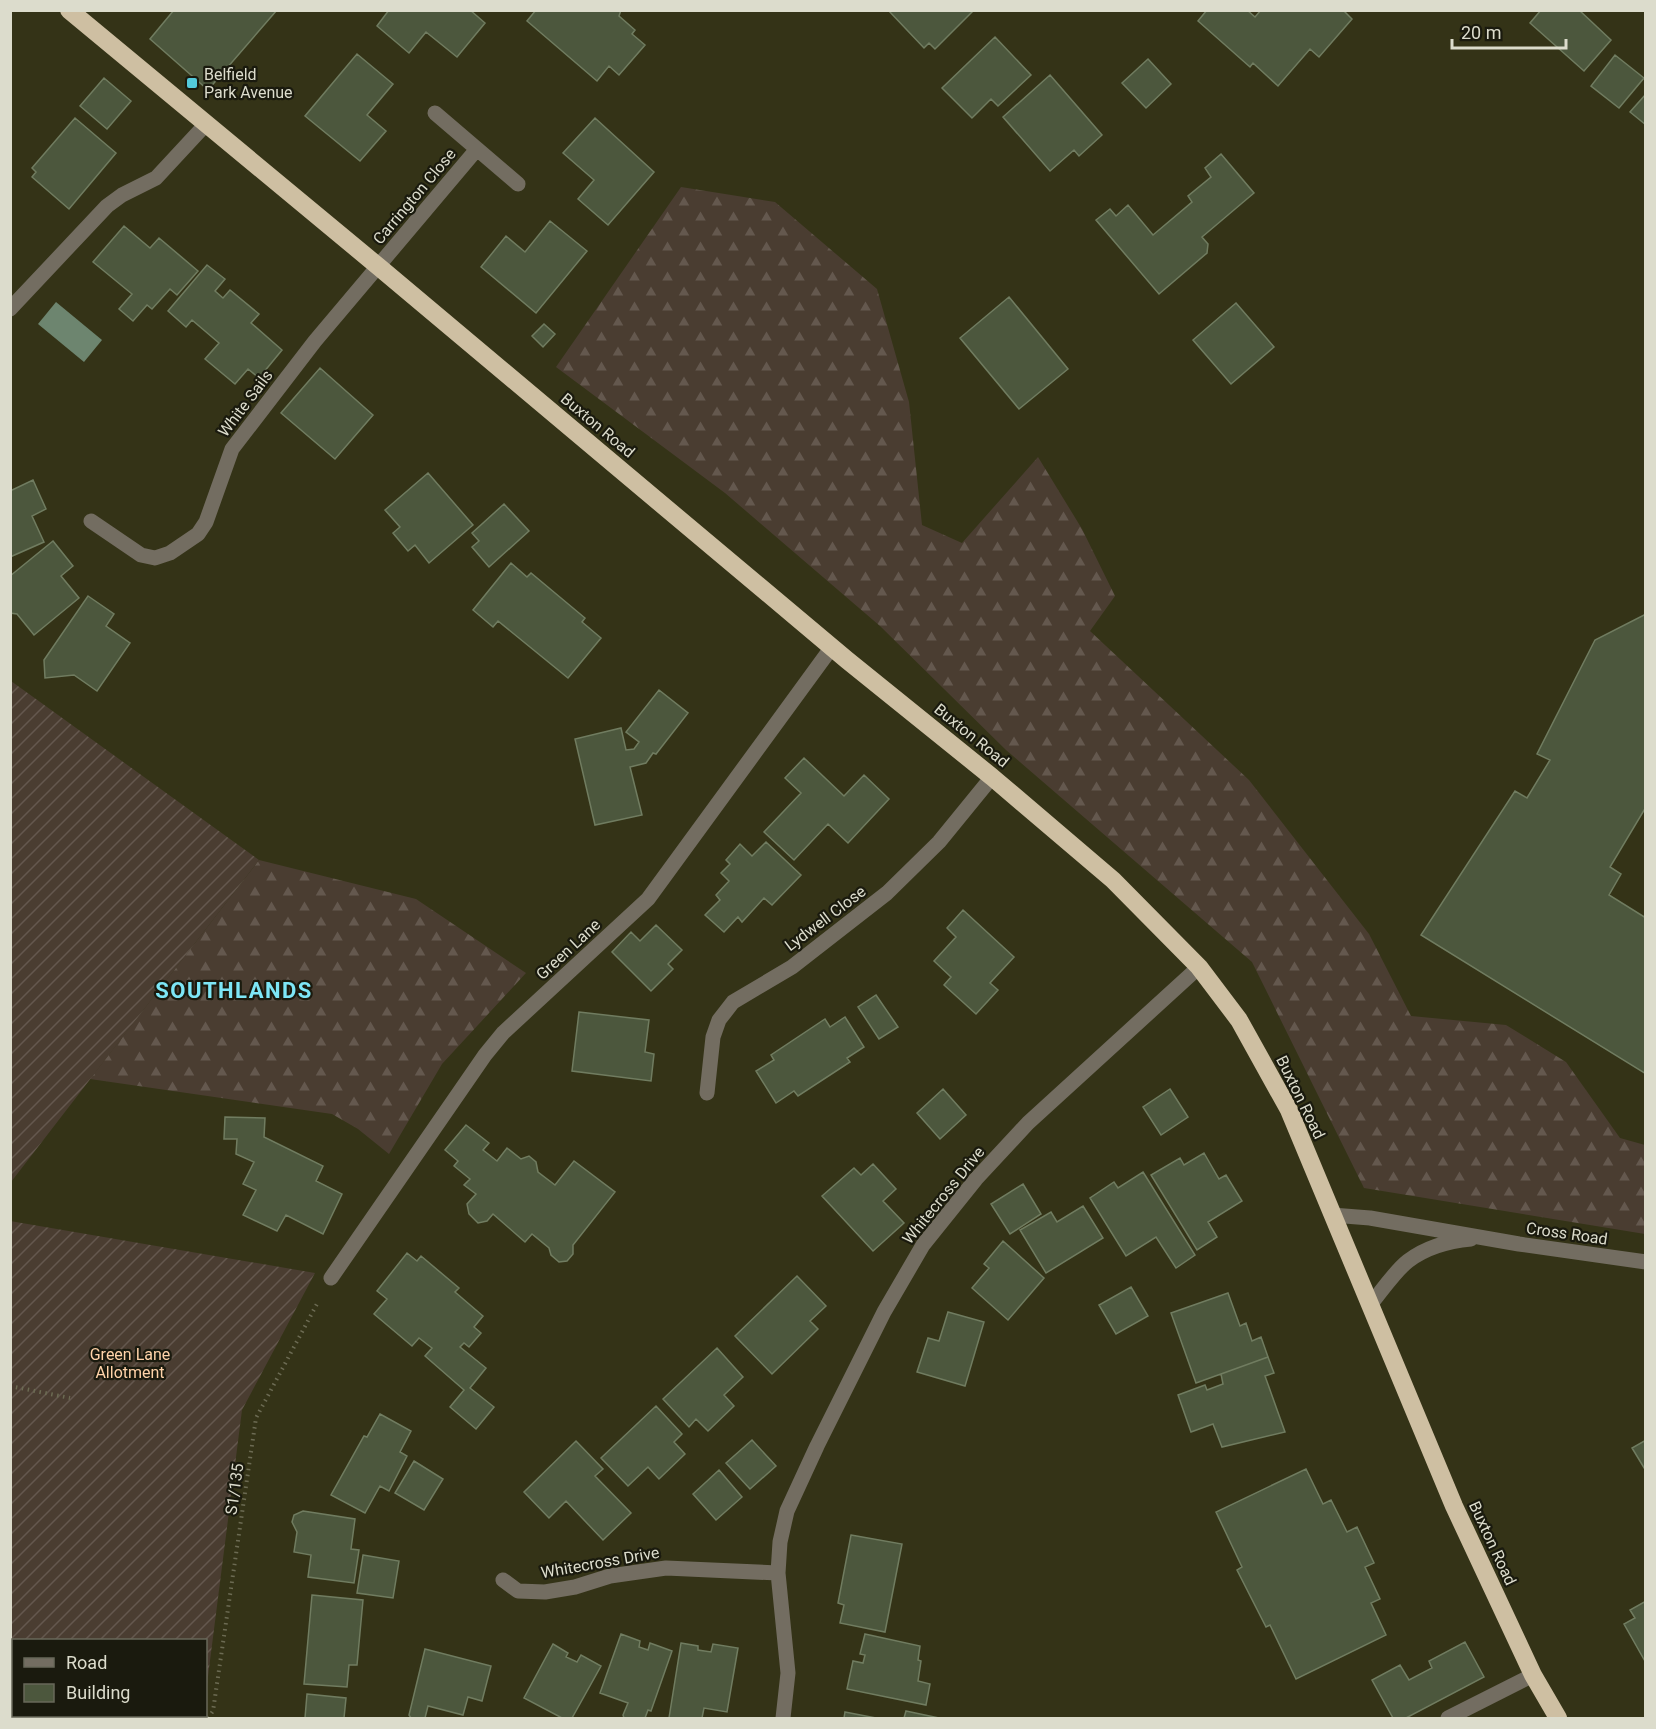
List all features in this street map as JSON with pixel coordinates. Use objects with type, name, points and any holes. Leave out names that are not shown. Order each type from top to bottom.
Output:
[{"type":"highway","name":"Buxton Road","points":[[69,10],[832,647],[993,777],[1113,880],[1199,967],[1239,1020],[1289,1110],[1454,1506],[1533,1675],[1558,1719]]},
{"type":"street","name":"Carrington Close","points":[[435,113],[518,184]]},
{"type":"street","points":[[10,309],[107,206],[122,195],[156,178],[207,123]]},
{"type":"street","name":"Carrington Close","points":[[379,267],[477,149]]},
{"type":"street","name":"White Sails","points":[[91,521],[141,555],[155,558],[170,553],[198,534],[206,522],[232,449],[315,341],[379,267]]},
{"type":"street","name":"Green Lane","points":[[331,1278],[485,1055],[503,1033],[648,899],[832,647]]},
{"type":"street","name":"Lydwell Close","points":[[707,1093],[713,1037],[719,1020],[733,1002],[792,967],[887,893],[939,842],[993,777]]},
{"type":"street","name":"Whitecross Drive","points":[[783,1719],[788,1672],[778,1573],[780,1542],[787,1511],[884,1312],[923,1245],[976,1179],[1028,1123],[1199,967]]},
{"type":"street","name":"Cross Road","points":[[1332,1215],[1398,1223],[1646,1262]]},
{"type":"street","name":"Cross Road","points":[[1370,1305],[1407,1262],[1433,1248],[1458,1241],[1483,1238]]},
{"type":"street","name":"Whitecross Drive","points":[[503,1580],[518,1591],[545,1592],[575,1587],[610,1576],[666,1568],[778,1573]]},
{"type":"street","points":[[1448,1719],[1533,1675]]},
{"type":"path","name":"S1/135","points":[[208,1719],[213,1711],[256,1418],[331,1278]]},
{"type":"path","points":[[10,1386],[70,1398]]},
{"type":"green space","points":[[681,187],[775,202],[877,289],[909,402],[922,525],[962,543],[1038,457],[1082,529],[1115,596],[1090,631],[1249,780],[1369,934],[1411,1016],[1506,1025],[1566,1062],[1620,1138],[1645,1145],[1645,1234],[1364,1188],[1252,962],[1006,750],[880,626],[725,493],[556,367]]},
{"type":"green space","points":[[11,681],[259,860],[11,1182]]},
{"type":"green space","points":[[259,860],[416,899],[526,973],[442,1064],[389,1154],[358,1129],[332,1114],[90,1079]]},
{"type":"green space","name":"Green Lane Allotment","points":[[10,1221],[315,1273],[242,1410],[207,1684],[207,1639],[12,1639],[11,1692]]},
{"type":"shaded area","points":[[56,302],[102,340],[84,362],[38,324]]},
{"type":"building","points":[[174,10],[277,10],[208,90],[150,39]]},
{"type":"building","points":[[389,10],[470,10],[485,23],[457,57],[426,32],[409,53],[377,26]]},
{"type":"building","points":[[536,10],[621,10],[619,16],[635,30],[632,34],[645,45],[619,75],[609,66],[597,81],[527,21]]},
{"type":"building","points":[[888,10],[974,10],[935,49],[929,43],[924,48]]},
{"type":"building","points":[[1207,10],[1247,10],[1255,17],[1261,10],[1343,10],[1352,19],[1319,57],[1310,49],[1278,86],[1253,63],[1250,67],[1198,21]]},
{"type":"building","points":[[1541,10],[1579,10],[1611,40],[1584,71],[1530,23]]},
{"type":"building","points":[[995,37],[1031,75],[998,106],[991,99],[972,118],[942,88]]},
{"type":"building","points":[[357,54],[393,84],[367,115],[386,131],[360,161],[305,116]]},
{"type":"building","points":[[1615,55],[1644,78],[1619,108],[1591,86]]},
{"type":"building","points":[[1148,59],[1171,84],[1146,108],[1122,83]]},
{"type":"building","points":[[1050,75],[1102,135],[1079,156],[1074,150],[1050,171],[1003,117]]},
{"type":"building","points":[[104,78],[131,101],[107,129],[80,106]]},
{"type":"building","points":[[1646,94],[1646,125],[1630,112]]},
{"type":"building","points":[[75,118],[116,153],[69,209],[32,177],[36,172],[32,168]]},
{"type":"building","points":[[595,118],[654,172],[608,225],[578,199],[594,180],[563,153]]},
{"type":"building","points":[[1221,154],[1254,193],[1202,237],[1208,244],[1207,253],[1159,294],[1096,220],[1110,209],[1116,216],[1128,205],[1153,235],[1192,202],[1188,196],[1211,177],[1205,168]]},
{"type":"building","points":[[550,221],[587,251],[536,313],[481,267],[506,236],[525,252]]},
{"type":"building","points":[[124,226],[150,248],[159,238],[198,271],[177,295],[170,289],[152,309],[147,305],[133,321],[119,309],[132,294],[93,262]]},
{"type":"building","points":[[207,265],[225,279],[215,291],[223,298],[230,290],[259,314],[251,323],[282,350],[259,378],[248,369],[235,384],[205,359],[219,343],[192,320],[186,327],[168,311]]},
{"type":"building","points":[[1009,297],[1068,369],[1019,409],[960,338]]},
{"type":"building","points":[[1236,303],[1274,347],[1231,384],[1193,340]]},
{"type":"building","points":[[544,324],[555,334],[543,347],[532,336]]},
{"type":"building","points":[[320,368],[373,415],[335,459],[281,413]]},
{"type":"building","points":[[428,473],[473,525],[429,563],[415,545],[408,551],[393,533],[400,527],[385,510]]},
{"type":"building","points":[[33,480],[46,509],[32,516],[44,542],[10,557],[10,491]]},
{"type":"building","points":[[504,504],[529,531],[489,567],[472,547],[479,541],[472,533]]},
{"type":"building","points":[[53,541],[73,566],[61,576],[79,598],[34,635],[17,614],[10,613],[10,576]]},
{"type":"building","points":[[511,563],[527,577],[531,573],[585,618],[582,622],[601,638],[568,678],[498,621],[493,627],[473,610]]},
{"type":"building","points":[[88,596],[114,614],[106,626],[130,643],[97,691],[74,675],[45,678],[44,660]]},
{"type":"building","points":[[1646,614],[1646,807],[1610,867],[1621,874],[1609,895],[1646,918],[1646,1074],[1421,935],[1515,791],[1527,798],[1550,760],[1537,754],[1595,640]]},
{"type":"building","points":[[659,690],[688,713],[656,754],[653,753],[646,763],[630,767],[642,815],[595,825],[575,739],[621,728],[626,750],[634,749],[639,742],[626,732]]},
{"type":"building","points":[[804,758],[844,796],[864,775],[889,799],[848,843],[828,824],[794,860],[764,832],[801,793],[785,778]]},
{"type":"building","points":[[766,842],[801,875],[772,905],[764,898],[742,922],[738,917],[724,932],[705,915],[720,900],[716,895],[729,881],[721,873],[730,864],[726,860],[740,844],[752,856]]},
{"type":"building","points":[[963,910],[1014,957],[990,983],[998,990],[976,1014],[944,985],[951,977],[934,961],[956,937],[947,928]]},
{"type":"building","points":[[656,925],[682,950],[668,964],[673,969],[651,991],[612,952],[631,932],[640,941]]},
{"type":"building","points":[[876,995],[898,1027],[879,1039],[858,1007]]},
{"type":"building","points":[[579,1012],[649,1020],[645,1052],[654,1054],[651,1081],[572,1071]]},
{"type":"building","points":[[845,1017],[864,1047],[847,1058],[850,1062],[798,1096],[794,1091],[776,1103],[756,1071],[774,1060],[771,1055],[825,1019],[830,1027]]},
{"type":"building","points":[[943,1089],[966,1115],[940,1139],[917,1113]]},
{"type":"building","points":[[1170,1089],[1188,1117],[1161,1135],[1143,1107]]},
{"type":"building","points":[[225,1117],[265,1118],[264,1137],[323,1166],[316,1181],[342,1194],[323,1234],[286,1215],[277,1231],[243,1215],[256,1190],[243,1184],[254,1162],[236,1154],[237,1139],[224,1139]]},
{"type":"building","points":[[466,1125],[489,1143],[483,1150],[497,1161],[507,1148],[521,1159],[529,1156],[536,1162],[538,1172],[555,1185],[574,1161],[615,1192],[573,1245],[573,1254],[567,1261],[559,1262],[551,1255],[549,1248],[532,1234],[525,1242],[493,1214],[487,1221],[478,1223],[469,1214],[467,1204],[476,1194],[464,1185],[470,1179],[454,1166],[458,1161],[445,1150]]},
{"type":"building","points":[[1204,1153],[1219,1179],[1226,1175],[1242,1201],[1208,1222],[1217,1237],[1197,1250],[1151,1175],[1180,1158],[1184,1165]]},
{"type":"building","points":[[873,1164],[896,1189],[883,1201],[904,1223],[873,1251],[822,1196],[854,1168],[861,1175]]},
{"type":"building","points":[[1143,1172],[1195,1255],[1176,1268],[1156,1237],[1126,1256],[1090,1198],[1114,1182],[1118,1188]]},
{"type":"building","points":[[1023,1184],[1041,1214],[1010,1234],[991,1204]]},
{"type":"building","points":[[1083,1206],[1103,1238],[1046,1273],[1020,1230],[1051,1212],[1057,1222]]},
{"type":"building","points":[[1003,1241],[1044,1278],[1008,1320],[972,1288],[989,1268],[984,1264]]},
{"type":"building","points":[[407,1253],[417,1261],[421,1256],[459,1288],[455,1292],[483,1316],[474,1327],[481,1333],[469,1347],[464,1343],[460,1347],[486,1368],[470,1388],[494,1407],[476,1429],[450,1407],[464,1390],[425,1356],[432,1348],[419,1338],[412,1346],[374,1314],[387,1299],[377,1291]]},
{"type":"building","points":[[797,1276],[826,1306],[810,1321],[818,1329],[772,1374],[735,1336]]},
{"type":"building","points":[[1131,1287],[1148,1316],[1116,1334],[1099,1305]]},
{"type":"building","points":[[1228,1293],[1240,1326],[1246,1323],[1252,1341],[1261,1337],[1268,1357],[1196,1383],[1171,1313]]},
{"type":"building","points":[[948,1312],[984,1322],[965,1386],[917,1372],[928,1338],[939,1341]]},
{"type":"building","points":[[717,1348],[743,1377],[724,1395],[734,1406],[708,1431],[696,1419],[689,1427],[663,1399]]},
{"type":"building","points":[[1268,1357],[1274,1373],[1265,1376],[1285,1432],[1222,1447],[1213,1424],[1191,1432],[1178,1395],[1205,1385],[1207,1390],[1223,1384],[1221,1374]]},
{"type":"building","points":[[656,1406],[682,1434],[674,1442],[685,1454],[659,1479],[648,1467],[628,1486],[601,1458]]},
{"type":"building","points":[[380,1414],[411,1431],[400,1452],[407,1456],[389,1491],[380,1486],[365,1513],[331,1495],[364,1436],[367,1437]]},
{"type":"building","points":[[752,1440],[776,1466],[750,1489],[726,1463]]},
{"type":"building","points":[[1646,1440],[1646,1471],[1632,1448]]},
{"type":"building","points":[[576,1441],[603,1469],[595,1476],[631,1513],[603,1540],[566,1501],[549,1518],[524,1492]]},
{"type":"building","points":[[414,1461],[443,1479],[424,1510],[395,1493]]},
{"type":"building","points":[[1306,1469],[1323,1504],[1331,1500],[1347,1532],[1357,1527],[1374,1563],[1365,1567],[1380,1599],[1371,1603],[1386,1635],[1296,1679],[1270,1625],[1266,1627],[1237,1570],[1242,1567],[1216,1512]]},
{"type":"building","points":[[719,1470],[742,1497],[716,1520],[693,1494]]},
{"type":"building","points":[[303,1511],[355,1519],[351,1549],[359,1550],[354,1583],[308,1577],[311,1555],[294,1552],[297,1532],[292,1522],[294,1515]]},
{"type":"building","points":[[851,1535],[902,1544],[885,1632],[840,1623],[844,1605],[838,1603]]},
{"type":"building","points":[[363,1555],[399,1561],[393,1598],[357,1593]]},
{"type":"building","points":[[312,1595],[363,1600],[357,1665],[349,1665],[347,1687],[304,1684]]},
{"type":"building","points":[[1646,1601],[1646,1663],[1624,1624],[1635,1618],[1630,1610]]},
{"type":"building","points":[[621,1634],[640,1641],[639,1647],[648,1650],[650,1643],[672,1651],[651,1711],[648,1710],[645,1718],[624,1718],[628,1703],[600,1693]]},
{"type":"building","points":[[865,1634],[920,1646],[918,1660],[921,1661],[918,1681],[930,1684],[926,1705],[847,1689],[853,1661],[863,1663],[865,1655],[860,1654]]},
{"type":"building","points":[[1465,1642],[1484,1677],[1406,1718],[1393,1718],[1372,1680],[1400,1665],[1409,1680],[1432,1668],[1429,1661]]},
{"type":"building","points":[[681,1643],[698,1646],[698,1650],[711,1652],[713,1644],[738,1648],[727,1712],[704,1708],[702,1718],[669,1718]]},
{"type":"building","points":[[553,1644],[568,1653],[566,1657],[577,1662],[581,1655],[601,1666],[572,1718],[562,1718],[524,1698]]},
{"type":"building","points":[[425,1649],[491,1666],[482,1701],[468,1697],[463,1715],[428,1706],[425,1718],[411,1718],[409,1715]]},
{"type":"building","points":[[307,1694],[346,1698],[344,1718],[305,1718]]},
{"type":"building","points":[[906,1711],[939,1718],[904,1718]]},
{"type":"building","points":[[845,1712],[876,1718],[844,1718]]},
{"type":"place","name":"Belfield Park Avenue","points":[[192,83]]},
{"type":"district","name":"SOUTHLANDS","points":[[234,990]]}]
